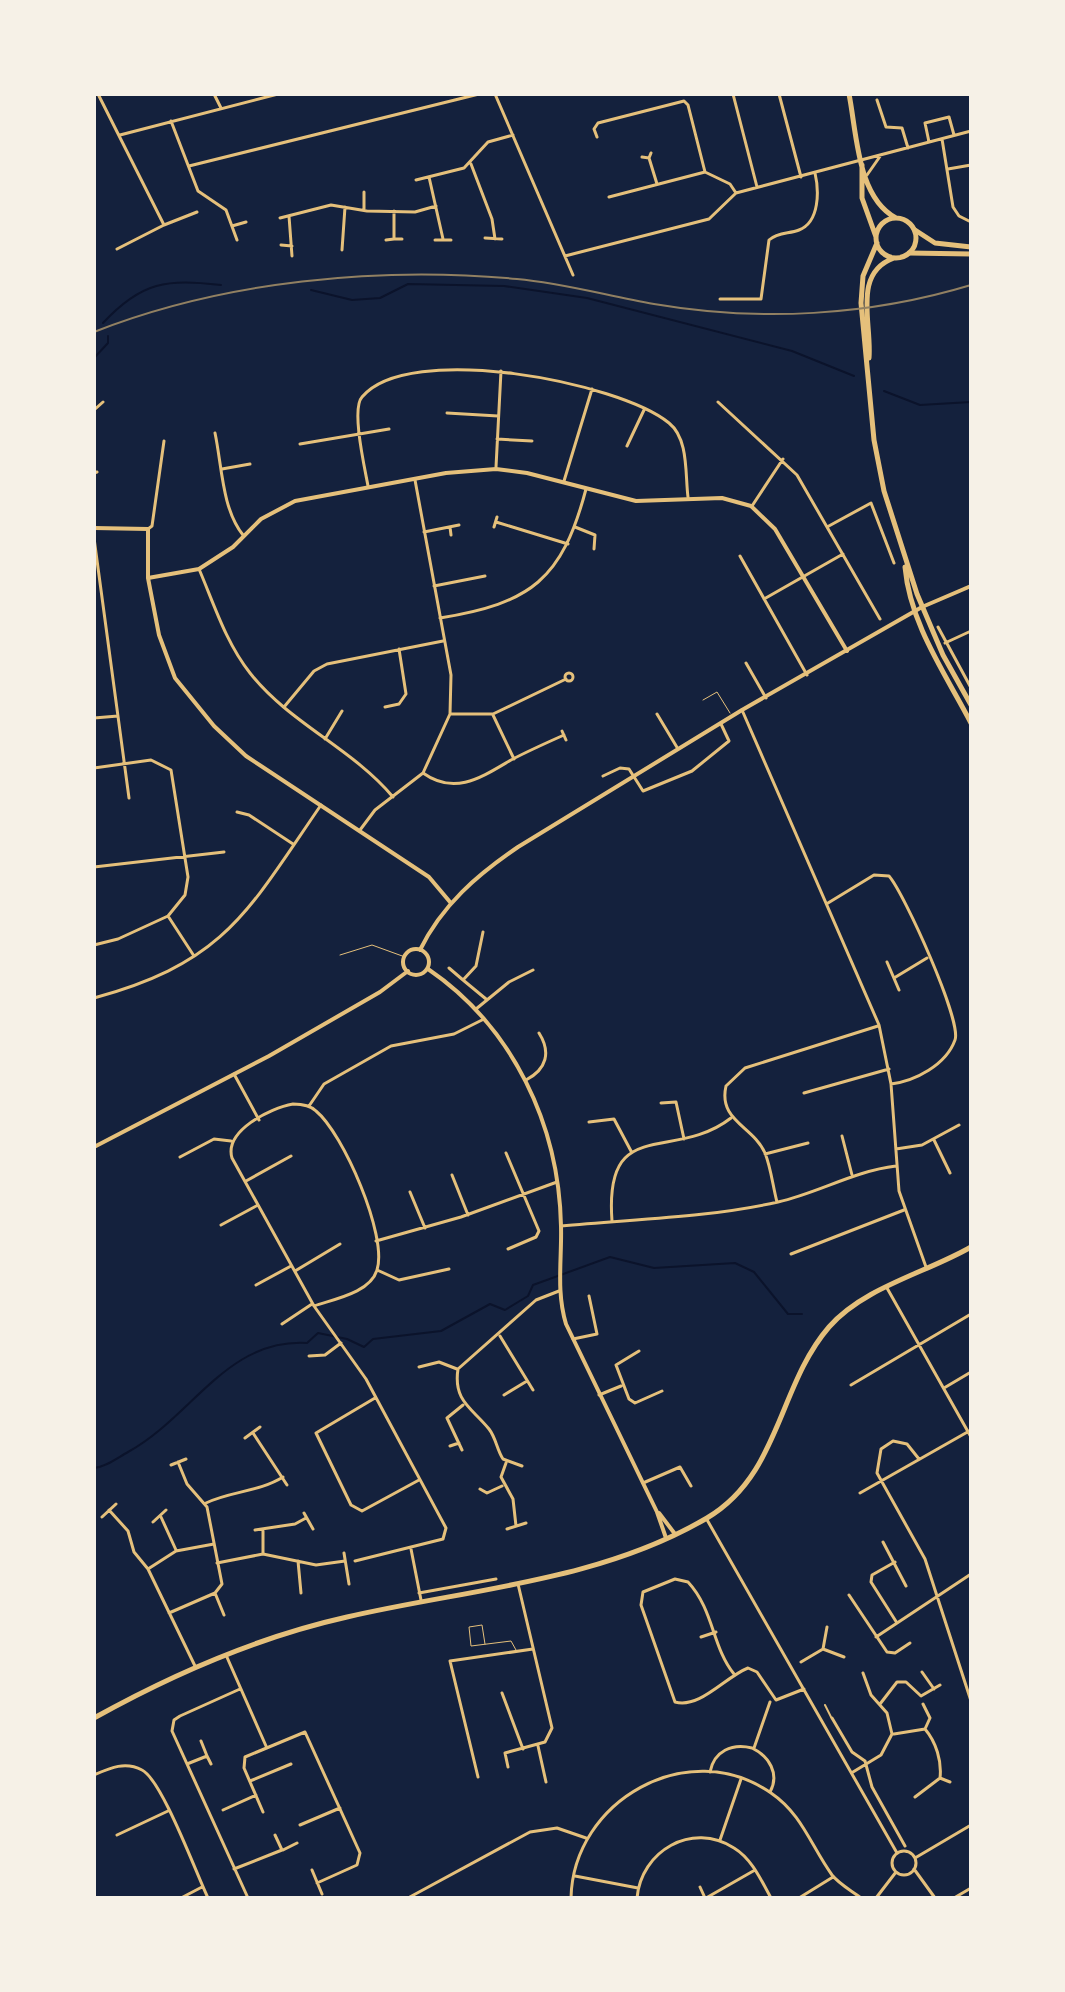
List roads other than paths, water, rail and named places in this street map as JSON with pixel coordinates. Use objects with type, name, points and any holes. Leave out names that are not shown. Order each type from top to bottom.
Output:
[{"type":"main road","points":[[849,94],[862,163],[862,198],[876,240],[884,253],[895,258]]},
{"type":"main road","points":[[862,163],[876,203],[896,218],[908,221],[915,230],[935,243],[971,247]]},
{"type":"main road","points":[[896,218],[882,223],[863,276],[874,440],[915,611],[942,673],[971,723]]},
{"type":"main road","points":[[909,253],[915,243],[915,230]]},
{"type":"main road","points":[[864,303],[872,272],[895,258],[909,253],[971,254]]},
{"type":"main road","points":[[904,560],[922,607],[971,705]]},
{"type":"main road","points":[[94,1718],[226,1655],[314,1625],[518,1584],[611,1558],[666,1538],[706,1518],[737,1495],[764,1458],[792,1390],[822,1336],[855,1305],[969,1248]]},
{"type":"street","points":[[98,94],[165,226]]},
{"type":"street","points":[[214,94],[221,108]]},
{"type":"street","points":[[120,135],[278,94]]},
{"type":"street","points":[[189,166],[479,94]]},
{"type":"street","points":[[495,94],[573,275]]},
{"type":"street","points":[[733,94],[757,187]]},
{"type":"street","points":[[779,94],[801,177]]},
{"type":"street","points":[[877,100],[885,126],[902,128],[908,148]]},
{"type":"street","points":[[597,137],[594,129],[598,123],[684,101],[688,105],[705,172]]},
{"type":"street","points":[[879,106],[887,104]]},
{"type":"street","points":[[929,142],[925,123],[949,117],[954,136]]},
{"type":"street","points":[[171,121],[200,195],[224,206],[237,240]]},
{"type":"street","points":[[565,256],[709,219],[736,193],[862,163],[971,131]]},
{"type":"street","points":[[416,180],[471,164],[488,142],[513,135]]},
{"type":"street","points":[[942,139],[948,169],[947,185],[953,207],[959,216],[971,222]]},
{"type":"street","points":[[867,175],[881,155]]},
{"type":"street","points":[[642,157],[650,156],[657,184]]},
{"type":"street","points":[[471,164],[492,219],[495,239]]},
{"type":"street","points":[[948,169],[971,165]]},
{"type":"street","points":[[609,197],[705,172],[730,184],[736,193]]},
{"type":"street","points":[[720,299],[761,299],[769,240],[799,230],[810,220],[818,197],[815,173]]},
{"type":"street","points":[[429,177],[443,239]]},
{"type":"street","points":[[364,192],[364,210]]},
{"type":"street","points":[[280,218],[331,205],[415,212],[436,206]]},
{"type":"street","points":[[342,250],[345,207]]},
{"type":"street","points":[[394,211],[394,239]]},
{"type":"street","points":[[117,249],[197,212]]},
{"type":"street","points":[[289,215],[292,256]]},
{"type":"street","points":[[232,226],[246,222]]},
{"type":"street","points":[[485,238],[502,239]]},
{"type":"street","points":[[335,239],[342,239]]},
{"type":"street","points":[[386,240],[402,239]]},
{"type":"street","points":[[435,240],[451,240]]},
{"type":"street","points":[[281,245],[292,246]]},
{"type":"street","points":[[496,469],[501,371]]},
{"type":"street","points":[[368,487],[359,434],[358,403],[362,396],[382,384],[411,375],[501,371],[528,373],[592,389],[670,423],[682,443],[688,501]]},
{"type":"street","points":[[564,483],[592,389]]},
{"type":"street","points":[[94,410],[103,402]]},
{"type":"street","points":[[718,402],[797,475],[880,619]]},
{"type":"street","points":[[627,446],[644,410]]},
{"type":"street","points":[[447,413],[498,416]]},
{"type":"street","points":[[300,444],[389,429]]},
{"type":"street","points":[[215,433],[227,502],[235,526],[243,535]]},
{"type":"street","points":[[497,439],[532,441]]},
{"type":"street","points":[[94,528],[148,529],[152,526],[164,441]]},
{"type":"street","points":[[751,506],[783,459]]},
{"type":"street","points":[[222,469],[250,464]]},
{"type":"street","points":[[148,578],[199,569],[225,553],[261,519],[295,501],[472,469],[496,469],[636,501],[722,498],[751,506],[775,529],[847,651]]},
{"type":"street","points":[[360,830],[375,810],[423,773],[450,714],[451,675],[414,479]]},
{"type":"street","points":[[440,618],[492,608],[522,595],[548,573],[568,544],[586,489]]},
{"type":"street","points":[[827,527],[871,503],[894,563]]},
{"type":"street","points":[[496,522],[568,544]]},
{"type":"street","points":[[424,532],[459,525]]},
{"type":"street","points":[[450,527],[451,535]]},
{"type":"street","points":[[574,527],[595,535],[594,549]]},
{"type":"street","points":[[148,529],[148,578],[159,635],[175,678],[214,726],[243,753],[429,877],[450,902]]},
{"type":"street","points":[[94,538],[129,798]]},
{"type":"street","points":[[764,599],[843,554]]},
{"type":"street","points":[[740,556],[807,675]]},
{"type":"street","points":[[199,569],[229,639],[250,674],[284,707],[371,770],[393,797]]},
{"type":"street","points":[[434,586],[485,576]]},
{"type":"street","points":[[94,584],[100,583]]},
{"type":"street","points":[[420,950],[450,902],[482,871],[518,847],[742,710],[922,607],[971,586]]},
{"type":"street","points":[[938,627],[970,686]]},
{"type":"street","points":[[945,643],[971,631]]},
{"type":"street","points":[[284,707],[314,671],[327,664],[444,641]]},
{"type":"street","points":[[385,707],[399,704],[406,694],[399,649]]},
{"type":"street","points":[[746,663],[766,698]]},
{"type":"street","points":[[962,672],[971,668]]},
{"type":"street","points":[[450,714],[493,714],[566,679]]},
{"type":"street","points":[[742,710],[879,1025],[889,1069],[896,1166],[904,1210],[927,1269]]},
{"type":"street","points":[[325,739],[342,711]]},
{"type":"street","points":[[493,714],[514,759]]},
{"type":"street","points":[[657,714],[679,750]]},
{"type":"street","points":[[94,718],[118,716]]},
{"type":"street","points":[[603,776],[620,768],[629,769],[643,791],[692,771],[729,741],[721,724]]},
{"type":"street","points":[[423,773],[436,782],[452,785],[476,781],[564,735]]},
{"type":"street","points":[[94,768],[156,760],[171,770],[185,857],[185,895],[168,916],[140,931],[94,945]]},
{"type":"street","points":[[94,998],[156,978],[195,957],[244,916],[321,805]]},
{"type":"street","points":[[237,812],[249,815],[294,845]]},
{"type":"street","points":[[94,867],[224,852]]},
{"type":"street","points":[[828,903],[874,875],[889,876],[929,957],[954,1018],[955,1041],[923,1074],[891,1084]]},
{"type":"street","points":[[168,916],[195,957]]},
{"type":"street","points":[[463,980],[476,966],[483,932]]},
{"type":"street","points":[[408,971],[405,957],[411,951],[420,950],[428,957],[428,969]]},
{"type":"street","points":[[894,978],[929,957]]},
{"type":"street","points":[[887,962],[899,990]]},
{"type":"street","points":[[449,968],[486,999]]},
{"type":"street","points":[[94,1147],[365,1001],[408,971],[420,974],[428,969]]},
{"type":"street","points":[[428,969],[484,1018],[526,1080],[545,1127],[557,1182],[561,1226],[560,1291],[572,1339],[657,1512],[666,1538]]},
{"type":"street","points":[[476,1009],[486,999],[533,970]]},
{"type":"street","points":[[309,1106],[324,1084],[391,1046],[454,1034],[484,1018]]},
{"type":"street","points":[[777,1202],[765,1154],[731,1118],[724,1094],[726,1086],[739,1070],[783,1053],[879,1025]]},
{"type":"street","points":[[526,1080],[537,1073],[547,1056],[548,1048],[539,1033]]},
{"type":"street","points":[[804,1093],[889,1069]]},
{"type":"street","points":[[234,1074],[259,1120]]},
{"type":"street","points":[[661,1103],[676,1102],[684,1139]]},
{"type":"street","points":[[180,1157],[214,1139],[231,1141],[259,1120],[287,1105],[309,1106],[320,1114],[346,1153],[365,1198],[376,1241],[377,1270],[360,1289],[314,1305],[282,1324]]},
{"type":"street","points":[[612,1221],[611,1182],[615,1170],[631,1151],[710,1132],[731,1118]]},
{"type":"street","points":[[589,1122],[614,1119],[631,1151]]},
{"type":"street","points":[[895,1150],[934,1140],[959,1125]]},
{"type":"street","points":[[842,1136],[853,1176]]},
{"type":"street","points":[[934,1140],[950,1173]]},
{"type":"street","points":[[231,1141],[232,1158],[258,1205],[314,1305],[375,1398],[446,1528],[443,1539],[355,1561]]},
{"type":"street","points":[[765,1154],[808,1143]]},
{"type":"street","points":[[506,1153],[525,1192],[539,1234],[508,1249]]},
{"type":"street","points":[[246,1181],[291,1156]]},
{"type":"street","points":[[947,1166],[955,1162]]},
{"type":"street","points":[[561,1226],[777,1202],[810,1194],[853,1176],[896,1166]]},
{"type":"street","points":[[452,1175],[468,1215]]},
{"type":"street","points":[[376,1241],[468,1215],[557,1182]]},
{"type":"street","points":[[410,1192],[425,1228]]},
{"type":"street","points":[[221,1225],[258,1205]]},
{"type":"street","points":[[791,1254],[904,1210]]},
{"type":"street","points":[[256,1285],[340,1244]]},
{"type":"street","points":[[969,1248],[971,1258]]},
{"type":"street","points":[[377,1270],[399,1280],[449,1269]]},
{"type":"street","points":[[887,1288],[971,1437]]},
{"type":"street","points":[[522,1466],[507,1462],[491,1431],[463,1405],[457,1386],[458,1369],[468,1357],[499,1335],[544,1294],[560,1291]]},
{"type":"street","points":[[572,1339],[597,1334],[589,1296]]},
{"type":"street","points":[[851,1385],[971,1314]]},
{"type":"street","points":[[499,1335],[533,1390]]},
{"type":"street","points":[[309,1356],[325,1355],[340,1342]]},
{"type":"street","points":[[639,1351],[616,1365],[623,1385],[635,1403],[662,1391]]},
{"type":"street","points":[[314,1363],[315,1357]]},
{"type":"street","points":[[419,1367],[433,1362],[458,1369]]},
{"type":"street","points":[[433,1362],[434,1371]]},
{"type":"street","points":[[944,1388],[971,1372]]},
{"type":"street","points":[[504,1395],[527,1381]]},
{"type":"street","points":[[599,1395],[623,1385]]},
{"type":"street","points":[[375,1398],[316,1433],[354,1509],[362,1511],[419,1480]]},
{"type":"street","points":[[447,1418],[463,1405]]},
{"type":"street","points":[[440,1412],[447,1418],[462,1450]]},
{"type":"street","points":[[245,1438],[260,1427]]},
{"type":"street","points":[[860,1493],[969,1431]]},
{"type":"street","points":[[253,1433],[287,1485]]},
{"type":"street","points":[[919,1459],[907,1444],[893,1441],[886,1445],[876,1466],[915,1536],[971,1701]]},
{"type":"street","points":[[450,1446],[459,1443]]},
{"type":"street","points":[[171,1465],[186,1459]]},
{"type":"street","points":[[169,1613],[215,1593],[222,1584],[206,1503],[187,1484],[178,1462]]},
{"type":"street","points":[[507,1462],[501,1477],[503,1486],[513,1499],[516,1526]]},
{"type":"street","points":[[643,1483],[680,1467],[691,1486]]},
{"type":"street","points":[[206,1503],[226,1495],[261,1488],[283,1477]]},
{"type":"street","points":[[487,1493],[503,1486]]},
{"type":"street","points":[[480,1489],[487,1493]]},
{"type":"street","points":[[485,1500],[487,1493]]},
{"type":"street","points":[[102,1517],[116,1504]]},
{"type":"street","points":[[109,1510],[128,1531],[134,1552],[148,1569],[196,1668]]},
{"type":"street","points":[[153,1522],[166,1510]]},
{"type":"street","points":[[657,1512],[675,1534]]},
{"type":"street","points":[[304,1513],[313,1529]]},
{"type":"street","points":[[161,1517],[176,1551]]},
{"type":"street","points":[[255,1530],[263,1531],[306,1518]]},
{"type":"street","points":[[706,1518],[897,1853]]},
{"type":"street","points":[[507,1529],[526,1523]]},
{"type":"street","points":[[263,1531],[263,1554]]},
{"type":"street","points":[[883,1542],[906,1586]]},
{"type":"street","points":[[148,1569],[176,1551],[214,1544]]},
{"type":"street","points":[[411,1548],[422,1604]]},
{"type":"street","points":[[344,1553],[349,1584]]},
{"type":"street","points":[[217,1563],[263,1554],[320,1565],[345,1561]]},
{"type":"street","points":[[298,1561],[301,1593]]},
{"type":"street","points":[[895,1562],[875,1573],[871,1579],[897,1623]]},
{"type":"street","points":[[876,1637],[971,1574]]},
{"type":"street","points":[[419,1593],[496,1579]]},
{"type":"street","points":[[734,1674],[724,1660],[716,1631],[698,1592],[684,1579],[646,1589],[641,1595],[641,1605],[675,1702],[682,1704],[702,1697],[748,1668],[755,1670],[776,1700],[804,1689]]},
{"type":"street","points":[[508,1767],[505,1753],[537,1745],[548,1739],[552,1728],[518,1584]]},
{"type":"street","points":[[215,1593],[224,1615]]},
{"type":"street","points":[[849,1595],[890,1653],[910,1643]]},
{"type":"street","points":[[801,1662],[823,1649],[827,1627]]},
{"type":"street","points":[[701,1637],[716,1631]]},
{"type":"street","points":[[478,1777],[450,1661],[533,1649]]},
{"type":"street","points":[[823,1649],[844,1657]]},
{"type":"street","points":[[226,1655],[266,1746]]},
{"type":"street","points":[[922,1672],[935,1689]]},
{"type":"street","points":[[853,1772],[881,1755],[892,1734],[887,1713],[871,1695],[863,1673]]},
{"type":"street","points":[[867,1683],[876,1679]]},
{"type":"street","points":[[880,1704],[897,1682],[909,1684],[921,1696],[940,1685]]},
{"type":"street","points":[[240,1689],[174,1720],[172,1731],[248,1898]]},
{"type":"street","points":[[502,1693],[523,1749]]},
{"type":"street","points":[[754,1748],[770,1702]]},
{"type":"street","points":[[923,1704],[930,1718]]},
{"type":"street","points":[[825,1705],[852,1752],[867,1765],[872,1787],[906,1849],[915,1858]]},
{"type":"street","points":[[925,1729],[930,1718]]},
{"type":"street","points":[[930,1718],[939,1719]]},
{"type":"street","points":[[892,1734],[925,1729]]},
{"type":"street","points":[[915,1797],[940,1778],[941,1766],[932,1738],[925,1729]]},
{"type":"street","points":[[263,1812],[242,1762],[248,1754],[301,1731],[309,1735],[361,1860],[317,1883]]},
{"type":"street","points":[[201,1741],[211,1764]]},
{"type":"street","points":[[537,1745],[546,1782]]},
{"type":"street","points":[[710,1772],[717,1756],[727,1749],[754,1748],[766,1757],[773,1770],[770,1792]]},
{"type":"street","points":[[187,1764],[207,1756]]},
{"type":"street","points":[[250,1781],[291,1764]]},
{"type":"street","points":[[94,1775],[120,1765],[139,1768],[155,1782],[208,1898]]},
{"type":"street","points":[[539,1898],[570,1898],[586,1838],[606,1811],[648,1782],[682,1773],[710,1772],[741,1779],[770,1792],[799,1820],[833,1877],[861,1898]]},
{"type":"street","points":[[940,1778],[950,1782]]},
{"type":"street","points":[[720,1840],[741,1779]]},
{"type":"street","points":[[922,1782],[927,1789]]},
{"type":"street","points":[[223,1810],[256,1795]]},
{"type":"street","points":[[300,1825],[340,1808]]},
{"type":"street","points":[[117,1835],[168,1811]]},
{"type":"street","points":[[895,1829],[902,1825]]},
{"type":"street","points":[[915,1858],[971,1825]]},
{"type":"street","points":[[408,1898],[530,1832],[557,1828],[586,1838]]},
{"type":"street","points":[[275,1835],[282,1850]]},
{"type":"street","points":[[637,1898],[647,1865],[667,1847],[693,1838],[720,1840],[737,1849],[755,1870],[771,1898]]},
{"type":"street","points":[[234,1869],[297,1843]]},
{"type":"street","points":[[906,1849],[897,1853],[891,1864],[896,1872],[910,1874],[915,1858]]},
{"type":"street","points":[[914,1869],[935,1898]]},
{"type":"street","points":[[312,1870],[322,1894]]},
{"type":"street","points":[[700,1887],[706,1898],[755,1870]]},
{"type":"street","points":[[876,1898],[896,1872]]},
{"type":"street","points":[[574,1876],[638,1888]]},
{"type":"street","points":[[799,1898],[833,1877]]},
{"type":"street","points":[[181,1898],[203,1887]]},
{"type":"street","points":[[954,1898],[971,1888]]},
{"type":"lane","points":[[703,700],[717,692],[732,716]]},
{"type":"lane","points":[[340,955],[372,945],[405,957]]},
{"type":"lane","points":[[485,1644],[482,1625],[469,1627],[471,1646],[511,1641],[516,1653]]},
{"type":"waterway","points":[[103,323],[130,298],[156,286],[185,282],[221,285]]},
{"type":"waterway","points":[[311,290],[352,300],[380,298],[408,284],[504,286],[587,298],[792,351],[854,376]]},
{"type":"waterway","points":[[94,358],[108,343],[108,336]]},
{"type":"waterway","points":[[884,391],[920,405],[971,402]]},
{"type":"waterway","points":[[94,1468],[111,1462],[151,1437],[212,1382],[254,1353],[279,1345],[307,1343],[318,1333],[347,1339],[364,1347],[373,1339],[441,1331],[490,1304],[505,1310],[528,1296],[533,1285],[610,1257],[654,1268],[735,1263],[754,1272],[788,1314],[802,1314]]},
{"type":"railway","points":[[94,332],[195,300],[248,289],[357,277],[464,275],[517,279],[694,310],[774,314],[893,304],[971,285]]}]
